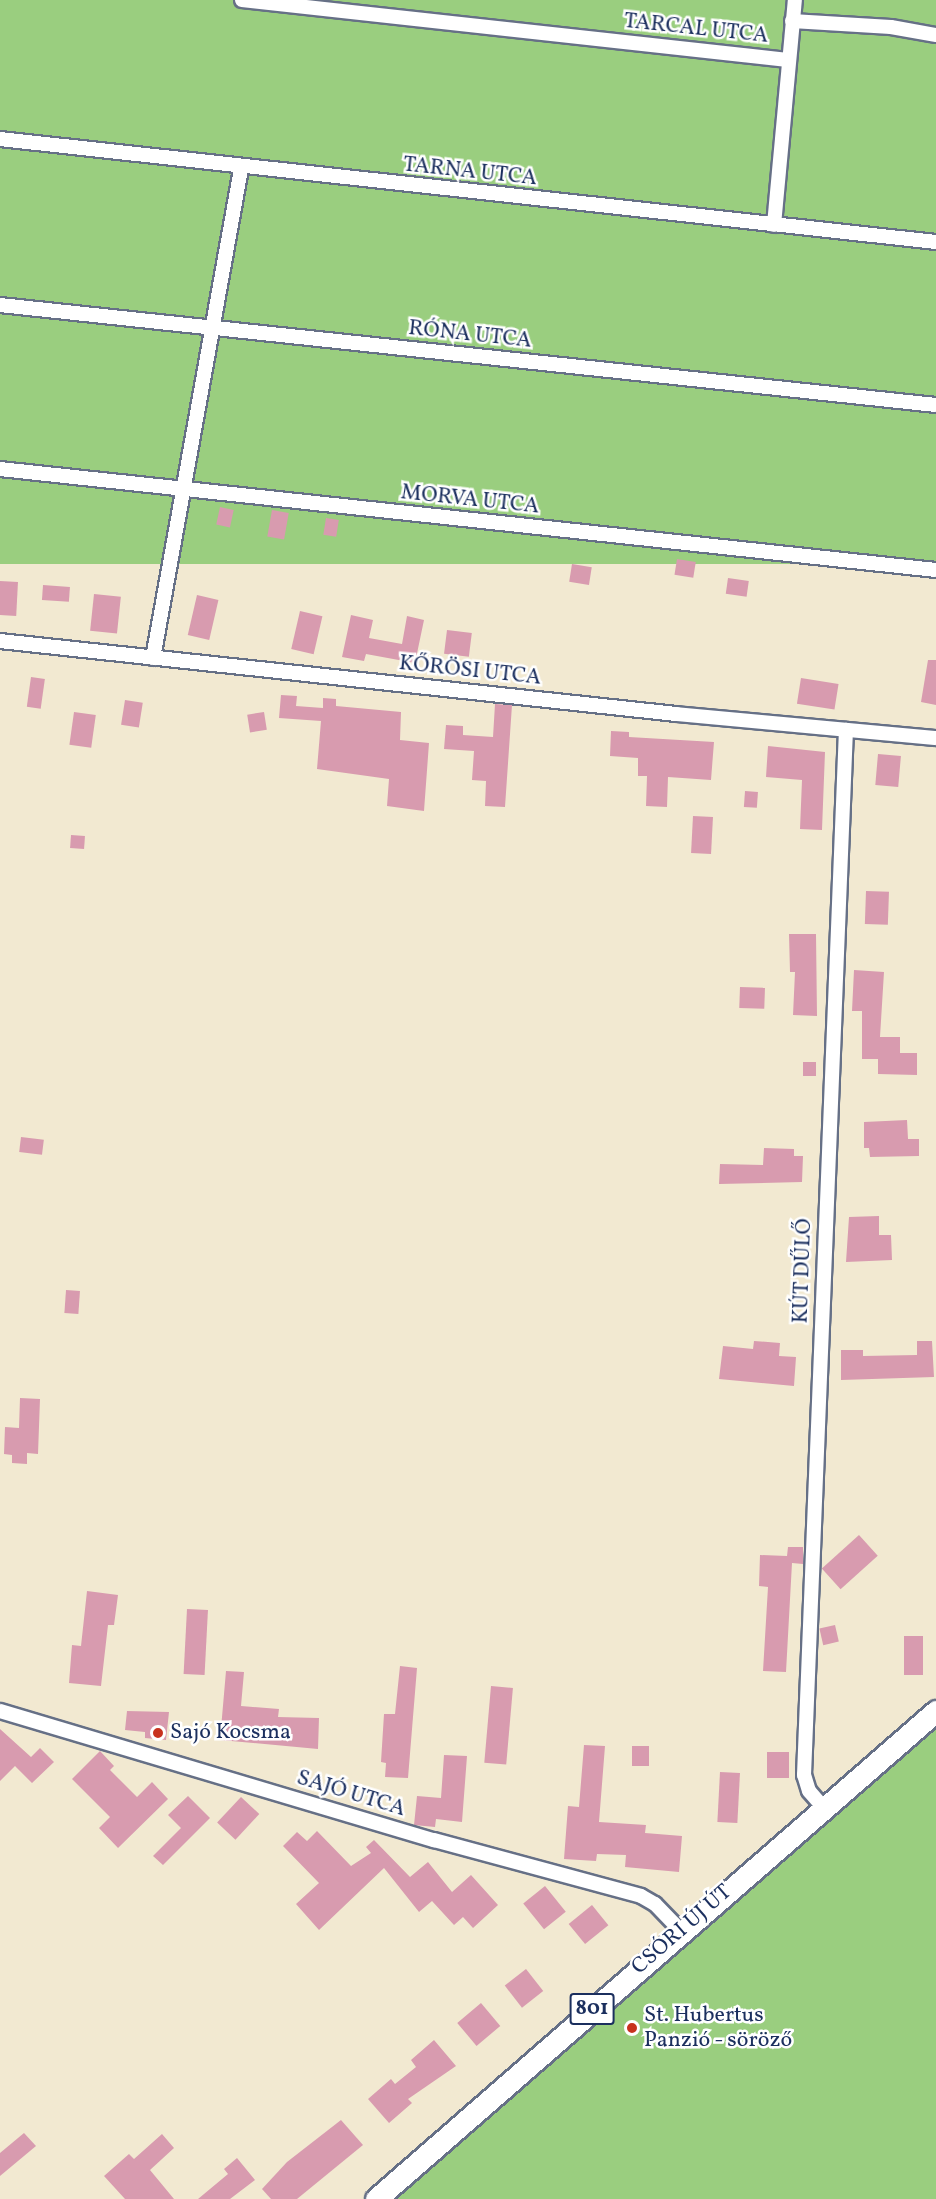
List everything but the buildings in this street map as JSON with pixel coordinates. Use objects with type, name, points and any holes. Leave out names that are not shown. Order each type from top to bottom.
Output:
[{"type":"main road","name":"CSÓRI ÚJ ÚT","points":[[376,2199],[823,1807],[936,1711]]},
{"type":"street","name":"TARCAL UTCA","points":[[242,0],[788,60]]},
{"type":"street","points":[[774,225],[795,0]]},
{"type":"street","points":[[792,21],[891,27],[936,35]]},
{"type":"street","name":"TARNA UTCA","points":[[0,138],[241,167],[936,242]]},
{"type":"street","points":[[153,658],[214,330],[241,167]]},
{"type":"street","name":"RÓNA UTCA","points":[[0,305],[214,330],[936,405]]},
{"type":"street","name":"MORVA UTCA","points":[[0,470],[936,570]]},
{"type":"street","name":"KŐRÖSI UTCA","points":[[0,641],[936,738]]},
{"type":"street","name":"KÚT DŰLŐ","points":[[823,1807],[809,1791],[804,1775],[846,730]]},
{"type":"street","name":"SAJÓ UTCA","points":[[0,1711],[434,1840],[641,1896],[655,1904],[681,1931]]},
{"type":"green space","points":[[0,0],[936,0],[936,564],[0,564]]},
{"type":"green space","points":[[936,1711],[936,2199],[376,2199]]},
{"type":"place","name":"Sajó Kocsma","points":[[158,1733]]},
{"type":"place","name":"St. Hubertus Panzió - söröző","points":[[632,2028]]}]
